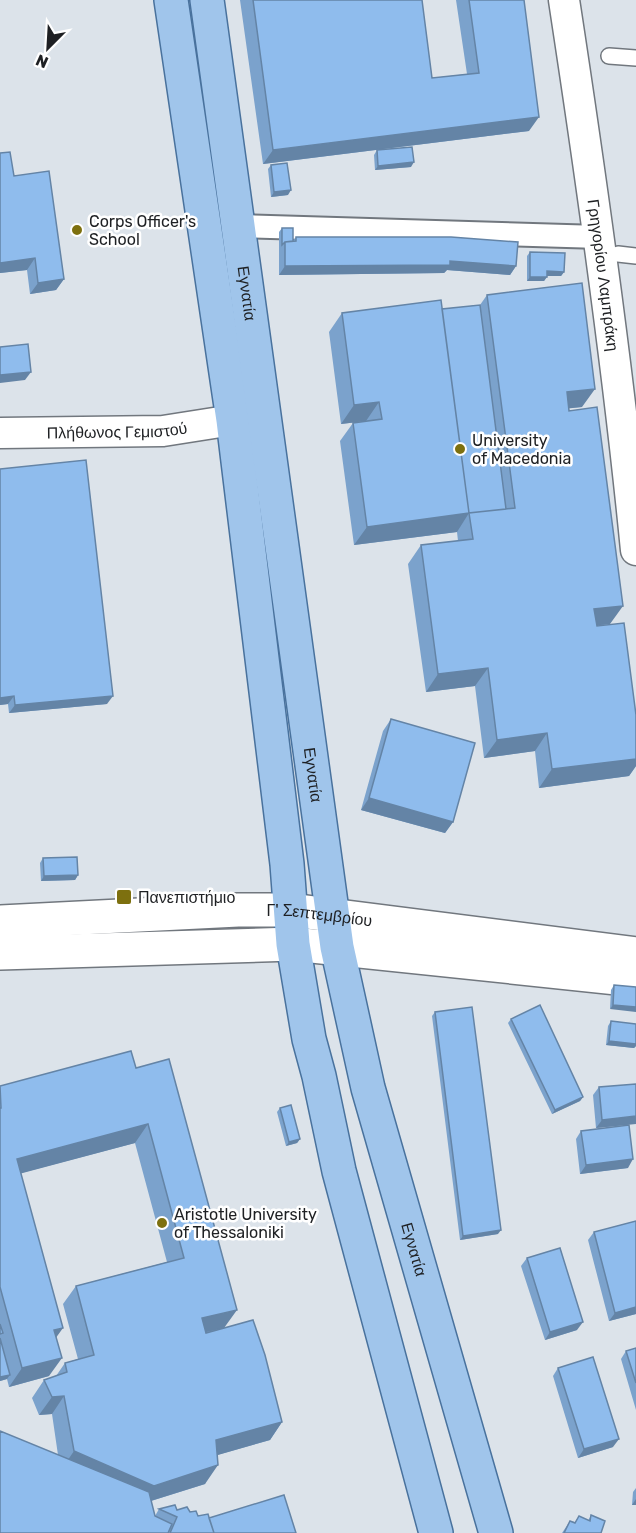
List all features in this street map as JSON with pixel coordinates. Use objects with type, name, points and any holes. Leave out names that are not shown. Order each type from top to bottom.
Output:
[{"type":"main road","name":"Εγνατία","points":[[171,0],[233,420],[291,910],[293,944],[309,1039],[339,1171],[436,1533]]},
{"type":"main road","name":"Εγνατία","points":[[207,0],[337,947],[368,1088],[496,1533]]},
{"type":"main road","name":"Γ' Σεπτεμβρίου","points":[[0,922],[237,910],[291,910],[636,954]]},
{"type":"main road","name":"Γ' Σεπτεμβρίου","points":[[0,953],[293,944],[636,980]]},
{"type":"street","name":"Γρηγορίου Λαμπράκη","points":[[564,0],[609,245],[630,437],[636,550]]},
{"type":"street","points":[[238,226],[609,245]]},
{"type":"street","name":"Πλήθωνος Γεμιστού","points":[[0,433],[163,431],[233,420]]},
{"type":"lane","points":[[609,56],[636,58]]},
{"type":"lane","points":[[609,245],[636,255]]},
{"type":"building","points":[[253,0],[422,0],[432,78],[479,73],[469,0],[524,0],[539,117],[273,150]]},
{"type":"building","points":[[412,147],[414,162],[378,166],[377,150]]},
{"type":"building","points":[[10,152],[14,176],[49,171],[64,279],[38,283],[35,258],[0,263],[0,153]]},
{"type":"building","points":[[287,163],[291,190],[274,192],[271,165]]},
{"type":"building","points":[[282,228],[293,228],[293,241],[282,245]]},
{"type":"building","points":[[296,237],[451,237],[518,242],[516,266],[450,261],[450,265],[285,266],[285,242],[296,241]]},
{"type":"building","points":[[530,252],[565,253],[564,272],[547,271],[547,277],[530,277]]},
{"type":"building","points":[[582,283],[595,389],[567,392],[569,411],[597,407],[623,606],[594,609],[597,626],[624,623],[636,715],[636,759],[552,769],[547,733],[497,740],[488,668],[438,674],[421,545],[473,539],[469,513],[515,508],[487,295]]},
{"type":"building","points":[[441,300],[469,513],[367,527],[353,423],[382,419],[379,402],[354,405],[342,313]]},
{"type":"building","points":[[480,305],[506,509],[469,513],[442,309]]},
{"type":"building","points":[[28,344],[31,372],[0,375],[0,347]]},
{"type":"building","points":[[86,460],[113,696],[15,705],[14,696],[0,698],[0,469]]},
{"type":"building","points":[[391,719],[475,743],[453,822],[369,798]]},
{"type":"building","points":[[77,857],[78,875],[44,876],[43,858]]},
{"type":"building","points":[[614,985],[636,987],[636,1007],[613,1005]]},
{"type":"building","points":[[540,1005],[583,1097],[555,1110],[511,1019]]},
{"type":"building","points":[[472,1007],[501,1230],[463,1236],[435,1012]]},
{"type":"building","points":[[611,1021],[636,1024],[636,1044],[609,1041]]},
{"type":"building","points":[[131,1051],[136,1068],[169,1059],[237,1310],[202,1318],[206,1333],[253,1320],[265,1355],[282,1422],[216,1440],[218,1465],[154,1486],[74,1451],[64,1396],[52,1397],[44,1380],[67,1372],[65,1363],[94,1355],[76,1286],[184,1258],[148,1124],[17,1159],[63,1328],[54,1330],[62,1358],[22,1368],[0,1287],[0,1086]]},
{"type":"building","points":[[636,1084],[636,1116],[602,1120],[599,1087]]},
{"type":"building","points":[[291,1105],[300,1139],[289,1142],[280,1108]]},
{"type":"building","points":[[629,1125],[633,1159],[586,1165],[581,1131]]},
{"type":"building","points":[[636,1221],[636,1307],[615,1313],[594,1232]]},
{"type":"building","points":[[560,1248],[583,1322],[550,1332],[527,1258]]},
{"type":"building","points":[[0,1338],[10,1375],[0,1377]]},
{"type":"building","points":[[636,1348],[636,1383],[626,1351]]},
{"type":"building","points":[[593,1357],[619,1439],[584,1449],[558,1368]]},
{"type":"building","points":[[0,1431],[149,1492],[155,1516],[172,1524],[168,1533],[0,1533]]},
{"type":"building","points":[[284,1495],[296,1533],[214,1533],[209,1518]]},
{"type":"building","points":[[175,1505],[177,1510],[187,1507],[190,1512],[196,1511],[198,1516],[208,1514],[214,1533],[170,1533],[177,1517],[159,1509]]},
{"type":"building","points":[[591,1515],[605,1521],[601,1533],[564,1533],[570,1521],[575,1523],[579,1516],[590,1521]]},
{"type":"place","name":"Corps Officer's School","points":[[77,230]]},
{"type":"place","name":"University of Macedonia","points":[[460,449]]},
{"type":"place","name":"Πανεπιστήμιο","points":[[124,897]]},
{"type":"place","name":"Aristotle University of Thessaloniki","points":[[162,1223]]}]
